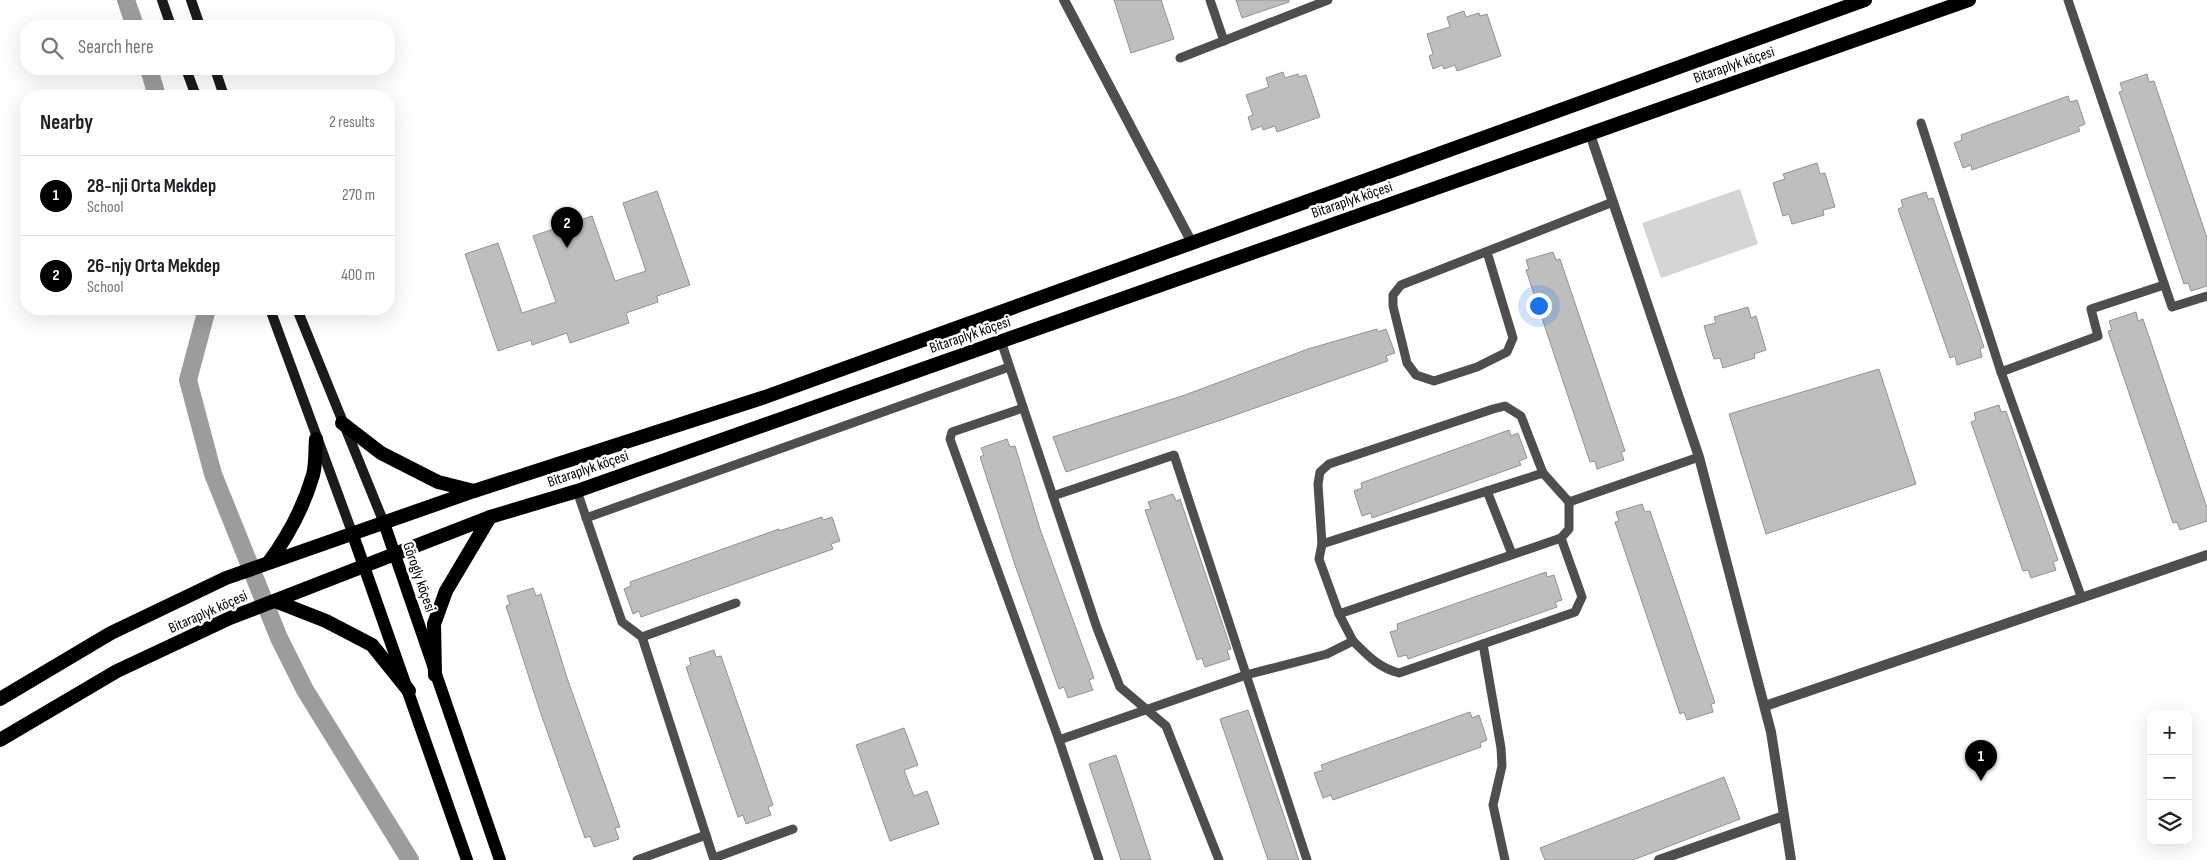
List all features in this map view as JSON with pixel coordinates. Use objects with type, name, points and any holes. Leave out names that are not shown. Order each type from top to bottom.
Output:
[{"type":"highway","name":"Bitaraplyk köçesi","points":[[0,698],[111,633],[226,578],[269,562],[283,551],[353,534],[474,491],[765,397],[1865,0]]},
{"type":"highway","name":"Bitaraplyk köçesi","points":[[0,740],[117,671],[242,614],[490,517],[577,491],[1969,0]]},
{"type":"highway","points":[[342,423],[381,453],[438,482],[474,491]]},
{"type":"highway","points":[[283,551],[313,473],[316,439]]},
{"type":"highway","points":[[436,675],[434,624],[446,591],[490,517]]},
{"type":"highway","points":[[275,601],[326,621],[372,645],[409,691]]},
{"type":"main road","points":[[162,0],[169,20]]},
{"type":"main road","points":[[191,0],[198,20]]},
{"type":"main road","points":[[188,75],[194,90]]},
{"type":"main road","points":[[217,75],[222,90]]},
{"type":"main road","points":[[272,315],[316,439],[353,534],[467,860]]},
{"type":"main road","name":"Görogly köçesi","points":[[299,315],[384,523],[500,860]]},
{"type":"street","points":[[1064,0],[1192,243]]},
{"type":"street","points":[[1590,134],[1699,458],[1772,732],[1791,860]]},
{"type":"street","points":[[1765,706],[2082,596],[2207,555]]},
{"type":"street","points":[[1659,860],[1784,816]]},
{"type":"lane","points":[[1210,0],[1224,41]]},
{"type":"lane","points":[[1180,58],[1328,0]]},
{"type":"lane","points":[[2068,0],[2172,307],[2207,296]]},
{"type":"lane","points":[[1921,123],[2002,372],[2082,596]]},
{"type":"lane","points":[[1487,252],[1513,338],[1507,352],[1477,367],[1434,380],[1416,375],[1408,363],[1393,306],[1392,295],[1401,285],[1613,202]]},
{"type":"lane","points":[[2002,372],[2098,336],[2091,309],[2164,285]]},
{"type":"lane","points":[[1001,341],[1097,628],[1120,687],[1166,726],[1218,860]]},
{"type":"lane","points":[[586,518],[1009,367]]},
{"type":"lane","points":[[1339,614],[1561,538],[1569,529],[1570,502],[1543,473],[1521,416],[1505,406],[1329,464],[1320,472],[1318,484],[1322,544],[1319,559],[1339,614],[1353,641],[1385,670],[1399,673],[1574,612],[1582,597],[1561,538]]},
{"type":"lane","points":[[1023,408],[952,432],[950,439],[1059,740],[1099,860]]},
{"type":"lane","points":[[1053,496],[1174,455],[1307,860]]},
{"type":"lane","points":[[1570,502],[1699,458]]},
{"type":"lane","points":[[1322,544],[1543,473]]},
{"type":"lane","points":[[577,491],[622,622],[642,637],[714,859],[793,829]]},
{"type":"lane","points":[[1487,491],[1512,554]]},
{"type":"lane","points":[[642,637],[736,603]]},
{"type":"lane","points":[[1059,740],[1246,675],[1327,654],[1353,641]]},
{"type":"lane","points":[[1483,644],[1501,748],[1502,766],[1493,805],[1505,860]]},
{"type":"lane","points":[[637,860],[706,835]]},
{"type":"shaded area","points":[[1740,189],[1758,244],[1661,278],[1642,223]]},
{"type":"building","points":[[1114,0],[1161,0],[1174,39],[1131,53]]},
{"type":"building","points":[[1236,0],[1289,0],[1289,2],[1242,18]]},
{"type":"building","points":[[1464,11],[1466,17],[1479,13],[1480,16],[1487,14],[1501,56],[1457,71],[1455,65],[1444,69],[1442,65],[1433,69],[1429,56],[1433,54],[1427,34],[1450,27],[1447,17]]},
{"type":"building","points":[[1283,72],[1285,78],[1298,74],[1299,77],[1306,75],[1320,117],[1277,132],[1275,126],[1263,130],[1262,126],[1252,130],[1248,117],[1253,115],[1246,95],[1269,87],[1266,78]]},
{"type":"building","points":[[2147,74],[2149,82],[2154,81],[2207,238],[2207,286],[2191,291],[2188,283],[2184,284],[2119,92],[2123,91],[2120,83]]},
{"type":"building","points":[[2068,96],[2070,102],[2077,100],[2085,124],[2078,127],[2080,131],[1972,170],[1971,165],[1963,168],[1954,143],[1962,140],[1961,135]]},
{"type":"building","points":[[1817,163],[1820,174],[1825,173],[1835,207],[1823,210],[1824,215],[1792,224],[1789,214],[1783,216],[1773,183],[1785,179],[1783,174]]},
{"type":"building","points":[[657,191],[690,285],[657,296],[658,302],[626,313],[629,323],[570,343],[567,333],[532,345],[531,340],[498,351],[465,254],[498,243],[522,313],[556,302],[533,236],[592,216],[615,281],[646,271],[623,203]]},
{"type":"building","points":[[1926,192],[1928,199],[1933,198],[1984,347],[1980,349],[1982,357],[1957,365],[1955,356],[1950,358],[1898,209],[1903,207],[1901,200]]},
{"type":"building","points":[[1553,252],[1556,260],[1560,259],[1625,451],[1621,452],[1624,460],[1597,469],[1595,461],[1590,462],[1526,270],[1529,269],[1526,260]]},
{"type":"building","points":[[1748,307],[1751,318],[1756,316],[1766,350],[1754,354],[1755,358],[1723,368],[1720,358],[1714,359],[1704,326],[1716,323],[1714,317]]},
{"type":"building","points":[[2136,312],[2138,321],[2143,319],[2207,508],[2207,521],[2180,530],[2177,522],[2173,523],[2108,331],[2112,330],[2109,321]]},
{"type":"building","points":[[1377,329],[1378,332],[1386,329],[1395,353],[1386,356],[1388,361],[1066,472],[1053,437],[1185,395],[1308,349]]},
{"type":"building","points":[[1879,369],[1916,484],[1766,534],[1729,414]]},
{"type":"building","points":[[1999,405],[2001,412],[2006,411],[2058,560],[2053,562],[2056,570],[2031,578],[2028,570],[2023,571],[1971,422],[1976,420],[1974,413]]},
{"type":"building","points":[[1509,430],[1511,436],[1518,433],[1527,458],[1519,461],[1521,465],[1372,518],[1371,513],[1362,516],[1354,491],[1362,488],[1361,483]]},
{"type":"building","points":[[1007,439],[1010,447],[1015,446],[1040,529],[1094,678],[1089,680],[1093,690],[1068,698],[1064,687],[1059,689],[1015,565],[980,457],[984,455],[981,448]]},
{"type":"building","points":[[1173,494],[1176,501],[1180,499],[1231,649],[1227,650],[1230,659],[1205,667],[1202,658],[1197,660],[1145,510],[1151,509],[1148,502]]},
{"type":"building","points":[[1642,504],[1645,512],[1650,511],[1715,703],[1711,704],[1713,712],[1687,720],[1684,712],[1680,714],[1615,522],[1619,521],[1616,512]]},
{"type":"building","points":[[822,517],[823,520],[832,517],[840,541],[831,544],[833,549],[641,617],[639,611],[633,614],[624,589],[631,586],[630,582],[779,529],[779,531]]},
{"type":"building","points":[[1546,572],[1547,577],[1554,575],[1562,600],[1555,602],[1557,607],[1408,659],[1407,655],[1398,657],[1390,632],[1398,630],[1397,624]]},
{"type":"building","points":[[533,588],[536,596],[541,594],[567,678],[620,827],[615,828],[619,839],[594,847],[590,836],[585,838],[541,714],[506,606],[510,604],[507,596]]},
{"type":"building","points":[[714,650],[716,657],[721,656],[773,805],[768,807],[771,815],[746,824],[743,815],[738,817],[686,667],[691,665],[689,658]]},
{"type":"building","points":[[1248,710],[1299,860],[1268,860],[1220,719]]},
{"type":"building","points":[[1470,712],[1472,718],[1479,715],[1487,740],[1480,743],[1481,747],[1333,800],[1331,795],[1323,798],[1314,773],[1323,770],[1321,765]]},
{"type":"building","points":[[904,728],[918,765],[904,770],[914,796],[927,791],[939,824],[890,841],[856,745]]},
{"type":"building","points":[[1116,755],[1151,860],[1121,860],[1089,764]]},
{"type":"building","points":[[1724,777],[1740,819],[1633,860],[1545,860],[1540,848]]},
{"type":"waterway","points":[[126,0],[133,20]]},
{"type":"waterway","points":[[151,75],[155,90]]},
{"type":"waterway","points":[[205,315],[188,380],[213,474],[279,638],[305,690],[410,860]]},
{"type":"place","name":"26-njy Orta Mekdep","points":[[567,248]]},
{"type":"place","name":"28-nji Orta Mekdep","points":[[1981,781]]}]
